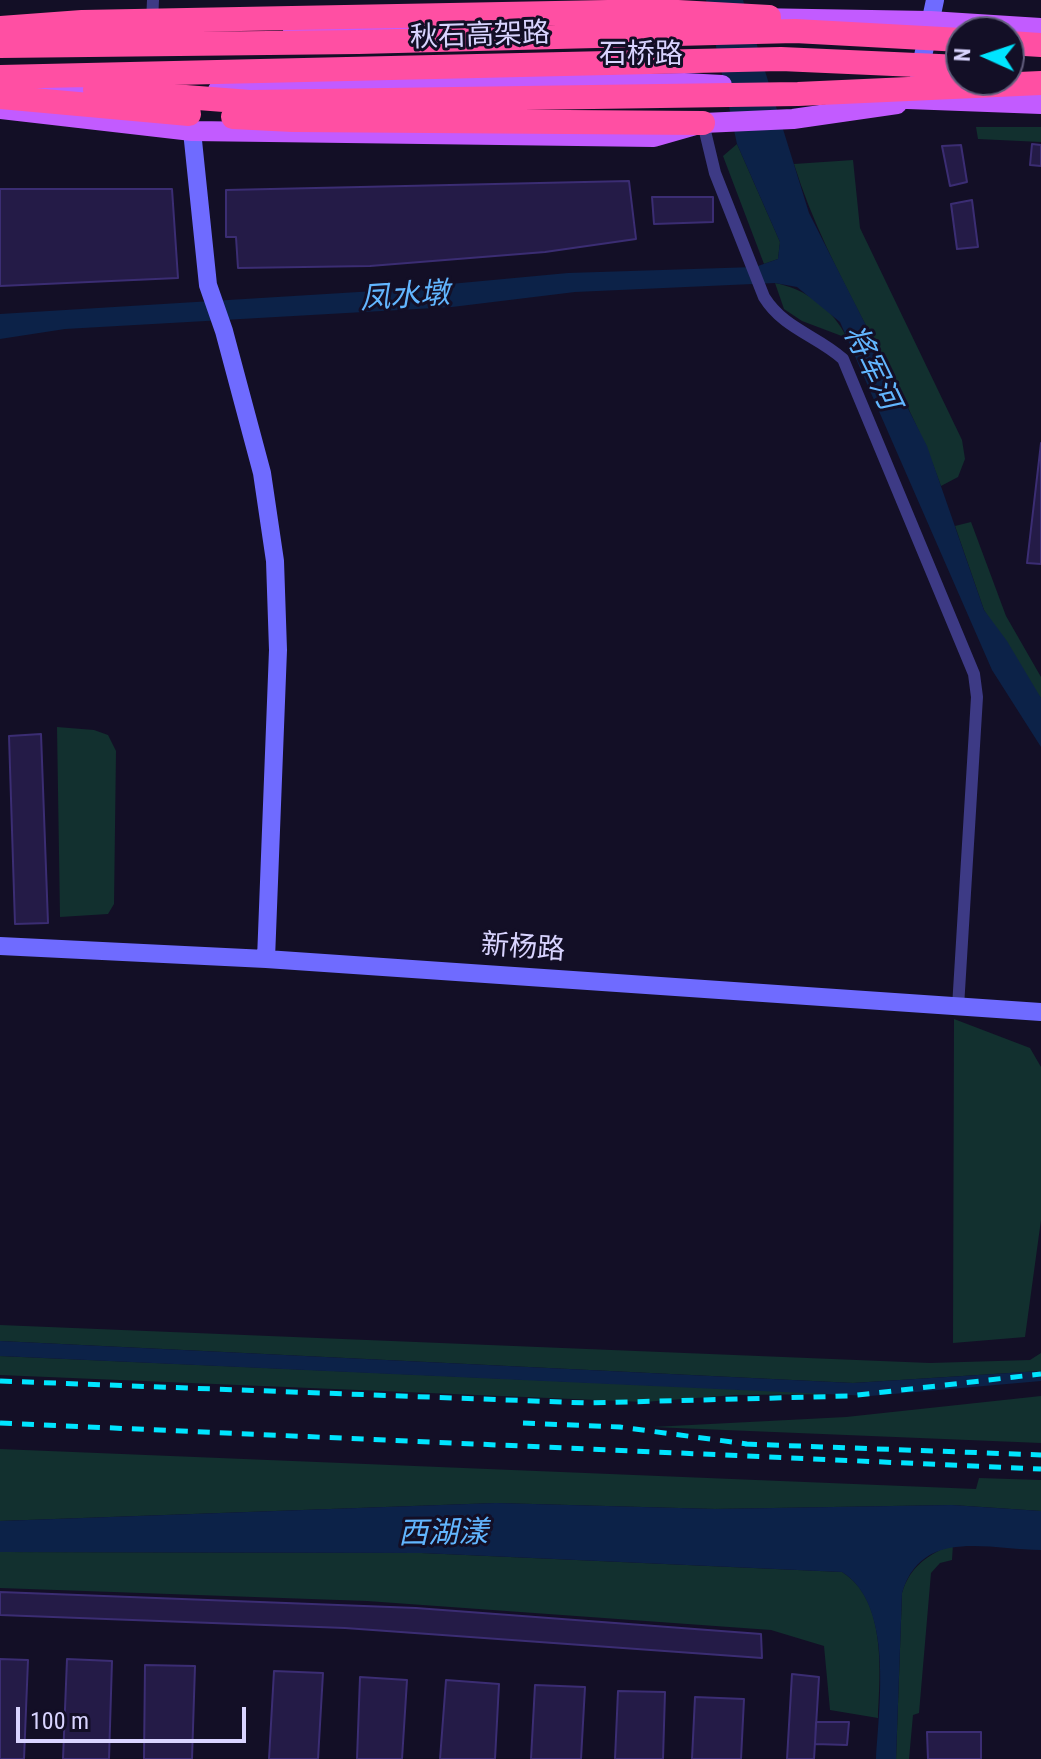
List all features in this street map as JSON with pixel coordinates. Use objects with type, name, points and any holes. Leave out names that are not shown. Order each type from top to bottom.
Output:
[{"type":"highway","points":[[0,30],[82,22],[538,14],[762,16]]},
{"type":"highway","name":"秋石高架路","points":[[0,46],[343,42],[795,31],[945,39]]},
{"type":"highway","name":"秋石高架路","points":[[0,77],[781,59],[945,66]]},
{"type":"highway","points":[[88,90],[285,102],[782,94],[1041,83]]},
{"type":"highway","points":[[0,97],[122,110],[293,120],[693,123]]},
{"type":"main road","points":[[762,16],[1041,28]]},
{"type":"main road","name":"石桥路","points":[[0,30],[152,34],[694,17]]},
{"type":"main road","name":"石桥路","points":[[0,90],[684,83],[793,89],[913,101],[1041,104]]},
{"type":"main road","points":[[0,109],[192,131],[654,137],[693,123],[793,119],[913,101]]},
{"type":"street","points":[[152,34],[153,0]]},
{"type":"street","points":[[913,101],[935,0]]},
{"type":"street","points":[[693,123],[764,297],[774,313],[793,329],[822,340],[843,359],[974,674],[977,697],[958,1007]]},
{"type":"street","points":[[192,131],[203,250],[213,300],[262,473],[275,561],[278,650],[266,959]]},
{"type":"street","name":"新杨路","points":[[0,946],[266,959],[1041,1012]]},
{"type":"green space","points":[[976,127],[1041,127],[1041,142],[978,139]]},
{"type":"green space","points":[[737,144],[780,242],[778,259],[764,264],[723,156]]},
{"type":"green space","points":[[853,160],[860,228],[962,440],[965,459],[958,477],[941,486],[906,404],[826,246],[794,164]]},
{"type":"green space","points":[[775,283],[808,295],[826,309],[847,338],[802,321],[784,309]]},
{"type":"green space","points":[[971,522],[1006,616],[1041,677],[1041,699],[984,610],[955,526]]},
{"type":"green space","points":[[57,727],[94,730],[108,735],[116,751],[114,904],[108,914],[60,917]]},
{"type":"green space","points":[[954,1019],[1030,1048],[1041,1067],[1041,1220],[1025,1337],[953,1343]]},
{"type":"green space","points":[[0,1325],[930,1363],[1030,1360],[1041,1353],[1041,1371],[853,1383],[0,1341]]},
{"type":"green space","points":[[0,1356],[846,1394],[735,1395],[644,1402],[0,1375]]},
{"type":"green space","points":[[1041,1396],[1041,1443],[652,1427],[846,1417]]},
{"type":"green space","points":[[0,1449],[976,1489],[979,1478],[1041,1480],[1041,1511],[952,1505],[715,1509],[496,1503],[0,1521]]},
{"type":"green space","points":[[953,1544],[952,1560],[940,1563],[931,1573],[919,1713],[913,1715],[909,1759],[896,1759],[902,1593],[921,1562]]},
{"type":"green space","points":[[0,1552],[422,1553],[842,1572],[857,1584],[874,1618],[880,1680],[878,1718],[830,1710],[824,1646],[771,1630],[367,1601],[0,1588]]},
{"type":"water","points":[[706,0],[743,0],[809,213],[927,446],[984,610],[1007,641],[1041,698],[1041,747],[992,670],[840,322],[797,287],[775,283],[575,292],[452,307],[65,329],[0,339],[0,314],[375,291],[568,273],[755,267],[778,259],[780,242],[737,144]]},
{"type":"water","points":[[0,1341],[853,1383],[1041,1371],[1041,1381],[870,1396],[0,1356]]},
{"type":"water","name":"西湖漾","points":[[496,1503],[715,1509],[952,1505],[1041,1511],[1041,1550],[979,1546],[941,1550],[925,1558],[912,1572],[902,1593],[896,1759],[876,1759],[880,1658],[876,1631],[870,1607],[859,1587],[842,1572],[422,1553],[0,1552],[0,1521]]},
{"type":"building","points":[[1032,144],[1041,145],[1041,166],[1030,165]]},
{"type":"building","points":[[961,145],[967,182],[950,186],[942,146]]},
{"type":"building","points":[[629,181],[636,239],[545,252],[370,266],[238,268],[236,237],[226,237],[226,190]]},
{"type":"building","points":[[0,189],[172,189],[178,278],[0,286]]},
{"type":"building","points":[[652,197],[713,197],[713,222],[654,224]]},
{"type":"building","points":[[972,200],[978,247],[957,249],[951,204]]},
{"type":"building","points":[[1041,443],[1041,564],[1027,563]]},
{"type":"building","points":[[41,734],[48,923],[15,924],[9,736]]},
{"type":"building","points":[[0,1592],[416,1608],[761,1634],[762,1658],[345,1628],[0,1615]]},
{"type":"building","points":[[0,1659],[28,1660],[24,1759],[0,1759]]},
{"type":"building","points":[[67,1659],[112,1661],[109,1759],[63,1759]]},
{"type":"building","points":[[145,1665],[195,1666],[192,1759],[144,1759]]},
{"type":"building","points":[[274,1671],[323,1673],[318,1759],[269,1759]]},
{"type":"building","points":[[792,1674],[819,1677],[814,1759],[787,1759]]},
{"type":"building","points":[[360,1677],[407,1680],[402,1759],[357,1759]]},
{"type":"building","points":[[446,1680],[499,1684],[495,1759],[440,1759]]},
{"type":"building","points":[[535,1685],[585,1687],[581,1759],[531,1759]]},
{"type":"building","points":[[618,1691],[665,1692],[663,1759],[615,1759]]},
{"type":"building","points":[[695,1697],[744,1699],[741,1759],[692,1759]]},
{"type":"building","points":[[816,1722],[849,1722],[847,1745],[815,1744]]},
{"type":"building","points":[[927,1732],[981,1732],[981,1759],[928,1759]]},
{"type":"railway","points":[[0,1381],[588,1403],[849,1396],[1041,1374]]},
{"type":"railway","points":[[0,1423],[1041,1469]]},
{"type":"railway","points":[[523,1423],[620,1427],[747,1444]]},
{"type":"railway","points":[[745,1444],[1041,1455]]},
{"type":"water label","name":"凤水墩","points":[[405,298]]},
{"type":"water label","name":"将军河","points":[[870,368]]}]
